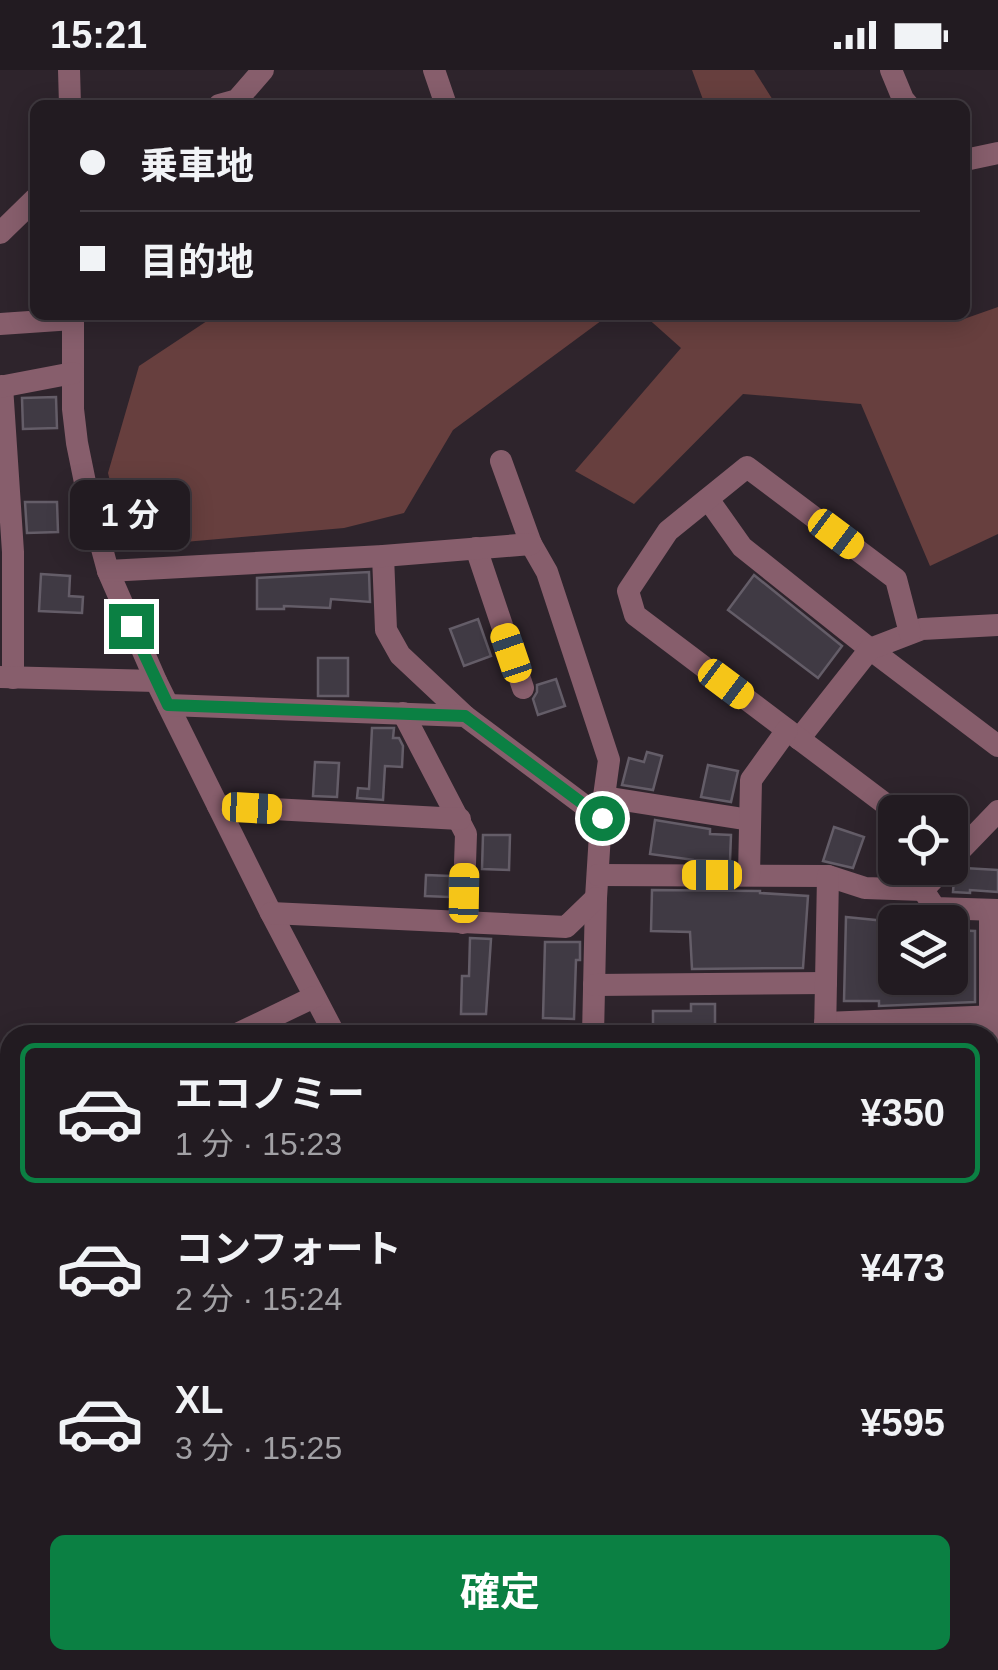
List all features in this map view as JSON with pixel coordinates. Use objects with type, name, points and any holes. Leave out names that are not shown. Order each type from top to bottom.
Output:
[{"type":"street","points":[[69,70],[70,100]]},
{"type":"street","points":[[236,100],[262,70]]},
{"type":"street","points":[[434,70],[444,100]]},
{"type":"street","points":[[891,70],[904,100]]},
{"type":"street","points":[[970,159],[998,154]]},
{"type":"street","points":[[0,233],[30,204]]},
{"type":"street","points":[[0,324],[42,320]]},
{"type":"street","points":[[73,320],[77,444],[108,571],[156,681],[329,1025]]},
{"type":"street","points":[[74,372],[1,387],[14,552],[7,678],[156,681]]},
{"type":"street","points":[[501,462],[531,544],[547,572],[608,760],[597,886],[593,1025]]},
{"type":"street","points":[[878,798],[636,616],[628,591],[668,531],[747,467],[896,579],[910,633]]},
{"type":"street","points":[[708,499],[742,547],[998,746]]},
{"type":"street","points":[[108,571],[531,544]]},
{"type":"street","points":[[476,548],[522,688]]},
{"type":"street","points":[[384,556],[386,630],[400,655],[465,716],[603,807],[750,820]]},
{"type":"street","points":[[750,875],[751,780],[870,649],[922,628],[998,626]]},
{"type":"street","points":[[168,705],[465,716]]},
{"type":"street","points":[[403,713],[466,834],[463,923]]},
{"type":"street","points":[[218,806],[460,819]]},
{"type":"street","points":[[968,842],[998,812]]},
{"type":"street","points":[[271,913],[566,927],[597,886],[750,875],[828,876],[866,888],[924,890]]},
{"type":"street","points":[[825,1025],[828,876]]},
{"type":"street","points":[[924,890],[928,885]]},
{"type":"street","points":[[924,890],[935,908],[994,910],[992,1023],[936,1025]]},
{"type":"street","points":[[594,984],[826,983]]},
{"type":"street","points":[[257,1025],[314,997]]},
{"type":"shaded area","points":[[692,70],[754,70],[773,100],[703,100]]},
{"type":"shaded area","points":[[998,307],[998,534],[930,566],[861,404],[743,394],[634,504],[575,471],[681,348],[650,320],[970,320]]},
{"type":"shaded area","points":[[208,320],[602,320],[453,430],[404,513],[344,528],[173,543],[122,529],[108,473],[139,366]]},
{"type":"building","points":[[56,397],[57,428],[23,429],[22,398]]},
{"type":"building","points":[[25,502],[57,502],[58,532],[27,533]]},
{"type":"building","points":[[369,572],[370,602],[331,599],[330,608],[257,609],[257,578]]},
{"type":"building","points":[[41,574],[70,576],[69,596],[83,597],[82,613],[39,611]]},
{"type":"building","points":[[754,575],[842,646],[818,678],[728,610]]},
{"type":"building","points":[[478,619],[491,656],[464,666],[450,629]]},
{"type":"building","points":[[318,658],[348,658],[348,696],[318,696]]},
{"type":"building","points":[[556,679],[565,706],[538,715],[533,699],[537,685]]},
{"type":"building","points":[[372,728],[394,728],[393,738],[399,738],[403,746],[402,767],[385,766],[383,800],[357,798],[358,788],[369,789]]},
{"type":"building","points":[[647,752],[662,756],[653,790],[622,785],[629,758],[644,762]]},
{"type":"building","points":[[315,762],[339,763],[337,797],[313,796]]},
{"type":"building","points":[[708,765],[738,771],[731,802],[701,797]]},
{"type":"building","points":[[655,820],[710,829],[710,834],[731,835],[730,861],[650,854]]},
{"type":"building","points":[[834,827],[864,837],[853,868],[823,861]]},
{"type":"building","points":[[483,835],[510,835],[509,870],[482,869]]},
{"type":"building","points":[[968,868],[998,870],[998,892],[953,892],[954,885],[968,885]]},
{"type":"building","points":[[426,875],[450,876],[449,897],[425,896]]},
{"type":"building","points":[[652,890],[760,891],[808,896],[803,968],[692,969],[690,932],[651,931]]},
{"type":"building","points":[[846,917],[878,920],[878,995],[968,995],[968,931],[975,931],[975,1002],[879,1006],[879,1001],[844,1001]]},
{"type":"building","points":[[470,938],[491,939],[486,1014],[461,1014],[462,976],[469,976]]},
{"type":"building","points":[[545,942],[580,942],[574,1019],[543,1018]]},
{"type":"building","points":[[691,1004],[715,1004],[715,1025],[653,1025],[653,1011],[691,1011]]},
{"type":"route","points":[[131,626],[168,705],[465,716],[602,818]]}]
